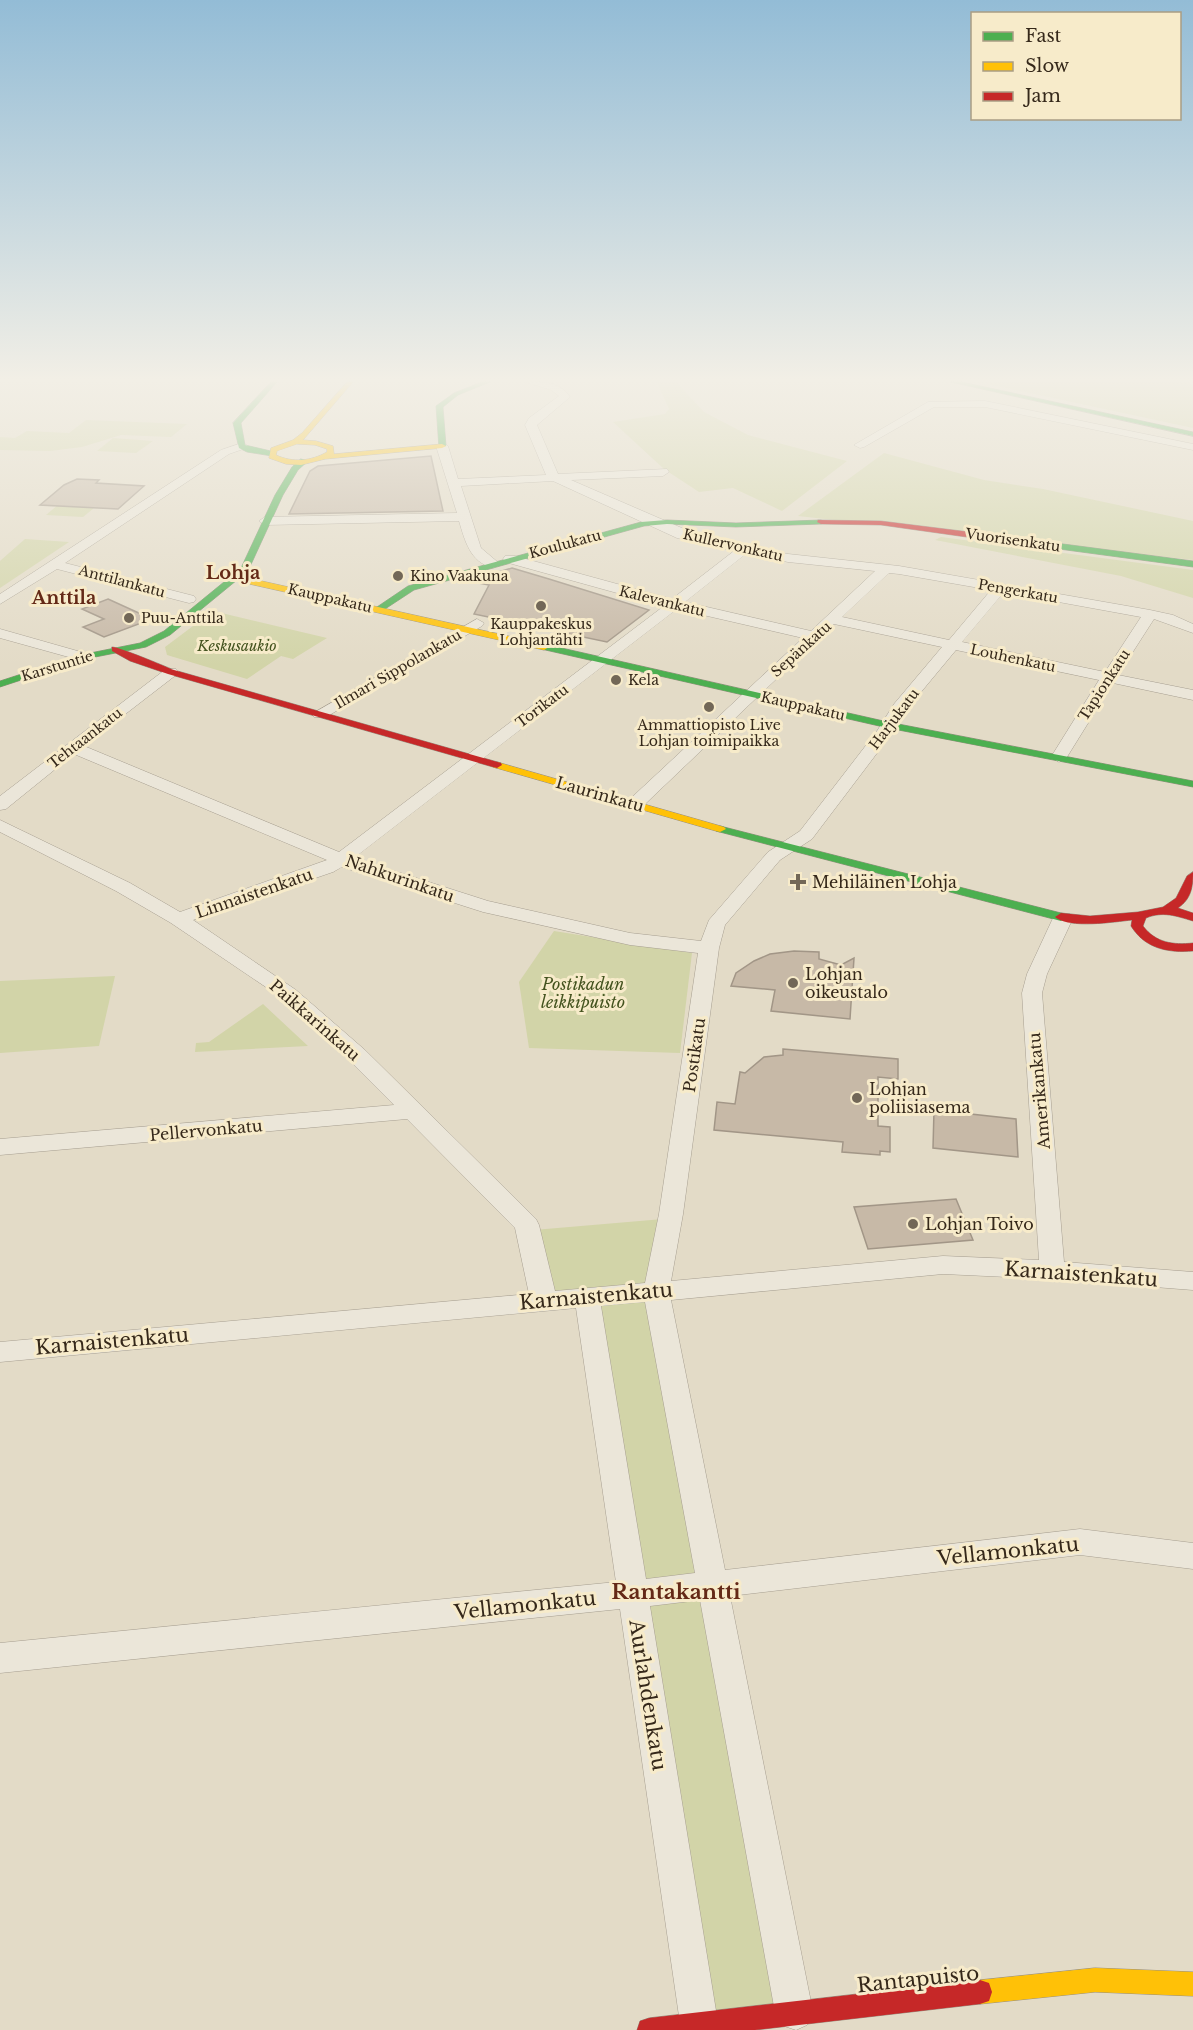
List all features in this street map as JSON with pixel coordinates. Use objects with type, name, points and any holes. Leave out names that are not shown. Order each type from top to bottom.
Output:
[{"type":"main road","points":[[115,649],[143,645],[167,633],[234,570],[256,519],[289,477]]},
{"type":"main road","name":"Vuorisenkatu","points":[[653,522],[681,520],[735,525],[866,522],[1193,564]]},
{"type":"main road","name":"Koulukatu","points":[[384,606],[411,588],[510,559],[653,522]]},
{"type":"main road","points":[[115,649],[154,627],[189,599],[234,570]]},
{"type":"main road","name":"Kauppakatu","points":[[234,570],[471,626],[891,720],[1062,752],[1193,773]]},
{"type":"main road","name":"Karstuntie","points":[[0,684],[115,649]]},
{"type":"main road","name":"Laurinkatu","points":[[115,649],[133,659],[171,672],[473,759],[786,846],[1063,918],[1090,920],[1140,916],[1156,910],[1167,910]]},
{"type":"main road","name":"Kauppakatu","points":[[1062,752],[1193,784]]},
{"type":"main road","points":[[1167,910],[1181,900],[1193,876]]},
{"type":"main road","points":[[1167,910],[1193,917]]},
{"type":"main road","points":[[1140,916],[1137,926],[1144,936]]},
{"type":"main road","name":"Laurinkatu","points":[[1090,920],[1144,936],[1160,945],[1189,949]]},
{"type":"main road","name":"Rantapuisto","points":[[649,2030],[1095,1980],[1193,1984]]},
{"type":"street","points":[[0,600],[187,477]]},
{"type":"street","points":[[450,477],[478,554],[493,564]]},
{"type":"street","name":"Kullervonkatu","points":[[553,477],[682,535],[743,550],[886,568]]},
{"type":"street","points":[[452,483],[559,477]]},
{"type":"street","points":[[256,519],[463,517]]},
{"type":"street","name":"Torikatu","points":[[473,759],[743,550]]},
{"type":"street","name":"Kalevankatu","points":[[510,559],[557,574],[672,604],[815,636]]},
{"type":"street","name":"Anttilankatu","points":[[54,564],[189,599]]},
{"type":"street","name":"Pengerkatu","points":[[886,568],[1150,614],[1168,618],[1193,629]]},
{"type":"street","name":"Sepänkatu","points":[[636,803],[834,620],[886,568]]},
{"type":"street","name":"Harjukatu","points":[[786,846],[806,835],[891,720],[1000,588]]},
{"type":"street","name":"Tapionkatu","points":[[1062,752],[1150,614]]},
{"type":"street","name":"Louhenkatu","points":[[834,620],[1193,695]]},
{"type":"street","name":"Ilmari Sippolankatu","points":[[320,714],[471,626]]},
{"type":"street","points":[[0,633],[83,657]]},
{"type":"street","name":"Tehtaankatu","points":[[0,805],[171,672]]},
{"type":"street","name":"Nahkurinkatu","points":[[72,747],[366,870],[483,906],[630,939],[709,948]]},
{"type":"street","name":"Linnaistenkatu","points":[[178,919],[326,868],[342,859],[473,759]]},
{"type":"street","name":"Paikkarinkatu","points":[[0,825],[123,887],[178,919],[289,994],[357,1055],[526,1225],[544,1301]]},
{"type":"street","name":"Postikatu","points":[[656,1290],[671,1214],[709,948],[716,924],[774,856],[786,846]]},
{"type":"street","name":"Amerikankatu","points":[[1052,1270],[1032,993],[1037,974],[1063,918]]},
{"type":"street","name":"Pellervonkatu","points":[[0,1147],[411,1111]]},
{"type":"street","name":"Karnaistenkatu","points":[[0,1352],[943,1265],[1052,1270],[1193,1281]]},
{"type":"street","points":[[656,1290],[794,2012]]},
{"type":"street","name":"Aurlahdenkatu","points":[[587,1297],[699,2023]]},
{"type":"street","name":"Vellamonkatu","points":[[0,1658],[633,1594],[1080,1542],[1193,1556]]},
{"type":"green space","points":[[676,477],[827,477],[782,511],[733,488],[699,492]]},
{"type":"green space","points":[[852,477],[972,477],[1043,489],[1193,521],[1193,560],[798,516]]},
{"type":"green space","points":[[59,504],[94,508],[83,517],[46,515]]},
{"type":"green space","points":[[941,537],[1193,570],[1193,598],[1121,576],[935,540]]},
{"type":"green space","points":[[25,539],[69,542],[0,588],[0,561]]},
{"type":"green space","name":"Keskusaukio","points":[[213,611],[327,638],[293,659],[281,656],[247,679],[167,655],[165,647]]},
{"type":"green space","name":"Postikadun leikkipuisto","points":[[554,931],[692,953],[680,1053],[529,1048],[519,982]]},
{"type":"green space","points":[[115,976],[99,1046],[0,1053],[0,981]]},
{"type":"green space","points":[[263,1004],[308,1046],[195,1052],[196,1043],[209,1042]]},
{"type":"green space","points":[[663,1219],[649,1287],[552,1296],[534,1230]]},
{"type":"green space","points":[[648,1299],[783,2003],[707,2013],[595,1304]]},
{"type":"building","points":[[307,477],[436,477],[443,511],[289,514]]},
{"type":"building","points":[[77,479],[99,480],[96,483],[144,486],[118,509],[40,505],[64,485]]},
{"type":"building","name":"Kauppakeskus Lohjantähti","points":[[512,568],[649,610],[607,642],[474,614],[489,585],[468,581]]},
{"type":"building","name":"Puu-Anttila","points":[[108,599],[152,619],[104,637],[83,627],[104,619],[82,609]]},
{"type":"building","name":"Lohjan oikeustalo","points":[[794,951],[819,952],[819,959],[841,965],[854,958],[850,1019],[771,1011],[775,990],[731,986],[736,973],[754,961],[770,954]]},
{"type":"building","name":"Lohjan poliisiasema","points":[[783,1049],[898,1059],[898,1079],[878,1077],[878,1126],[890,1127],[890,1152],[880,1151],[880,1155],[842,1152],[843,1142],[714,1130],[717,1102],[735,1104],[740,1072],[745,1073],[764,1057],[783,1055]]},
{"type":"building","points":[[934,1110],[1016,1119],[1018,1157],[933,1148]]},
{"type":"building","name":"Lohjan Toivo","points":[[956,1199],[973,1240],[868,1249],[854,1207]]},
{"type":"traffic: fast","points":[[0,684],[83,657],[143,645],[167,633],[245,569],[279,495],[290,477]]},
{"type":"traffic: fast","points":[[379,609],[411,588],[644,524],[667,522],[736,525],[821,522]]},
{"type":"traffic: fast","points":[[1002,539],[1193,564]]},
{"type":"traffic: fast","points":[[544,647],[888,725],[1193,784]]},
{"type":"traffic: fast","points":[[720,829],[1061,917]]},
{"type":"traffic: slow","points":[[225,571],[236,578],[544,647]]},
{"type":"traffic: slow","points":[[497,765],[720,829]]},
{"type":"traffic: slow","points":[[980,1992],[1095,1980],[1193,1984]]},
{"type":"traffic: jam","points":[[821,522],[881,523],[1002,539]]},
{"type":"traffic: jam","points":[[115,649],[133,659],[171,672],[497,765]]},
{"type":"traffic: jam","points":[[1167,910],[1181,900],[1193,876]]},
{"type":"traffic: jam","points":[[1193,917],[1173,911],[1153,912],[1140,916],[1137,926],[1148,938],[1161,945],[1177,948],[1193,947]]},
{"type":"traffic: jam","points":[[1061,917],[1090,920],[1140,916]]},
{"type":"traffic: jam","points":[[649,2030],[980,1992]]},
{"type":"place","name":"Kino Vaakuna","points":[[398,576]]},
{"type":"place","name":"Kauppakeskus Lohjantähti","points":[[541,606]]},
{"type":"place","name":"Puu-Anttila","points":[[129,618]]},
{"type":"place","name":"Kela","points":[[616,680]]},
{"type":"place","name":"Ammattiopisto Live Lohjan toimipaikka","points":[[709,707]]},
{"type":"place","name":"Mehiläinen Lohja","points":[[798,882]]},
{"type":"place","name":"Lohjan oikeustalo","points":[[793,983]]},
{"type":"place","name":"Lohjan poliisiasema","points":[[857,1098]]},
{"type":"place","name":"Lohjan Toivo","points":[[913,1224]]},
{"type":"district","name":"Lohja","points":[[233,573]]},
{"type":"district","name":"Anttila","points":[[64,598]]},
{"type":"district","name":"Rantakantti","points":[[676,1592]]}]
